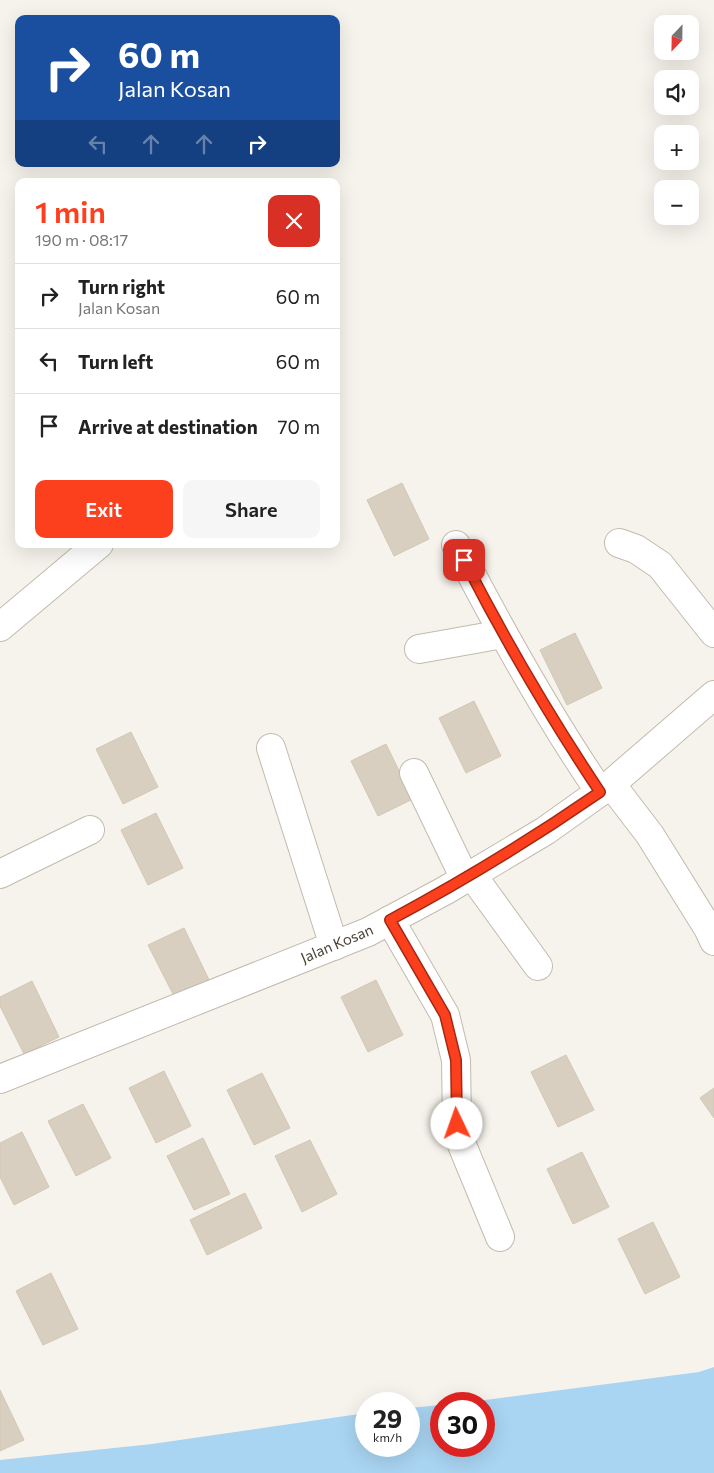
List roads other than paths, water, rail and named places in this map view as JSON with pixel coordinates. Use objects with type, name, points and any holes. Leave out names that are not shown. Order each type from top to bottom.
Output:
[{"type":"street","points":[[620,543],[636,550],[660,565],[714,633]]},
{"type":"street","points":[[456,545],[503,634],[576,758],[650,835],[708,928],[714,941]]},
{"type":"street","points":[[0,627],[94,548]]},
{"type":"street","points":[[419,649],[503,634]]},
{"type":"street","name":"Jalan Kosan","points":[[0,1079],[334,946],[390,920],[469,877],[545,831],[605,788],[714,696]]},
{"type":"street","points":[[271,748],[334,946]]},
{"type":"street","points":[[414,773],[469,877],[538,966]]},
{"type":"street","points":[[0,874],[90,830]]},
{"type":"street","points":[[390,920],[445,1015],[456,1060],[455,1106],[458,1131],[500,1237]]},
{"type":"water","points":[[714,1367],[714,1473],[0,1473],[0,1460],[152,1444],[355,1415],[355,1457],[420,1457],[420,1407],[430,1406],[430,1457],[495,1457],[495,1399],[699,1372]]}]
